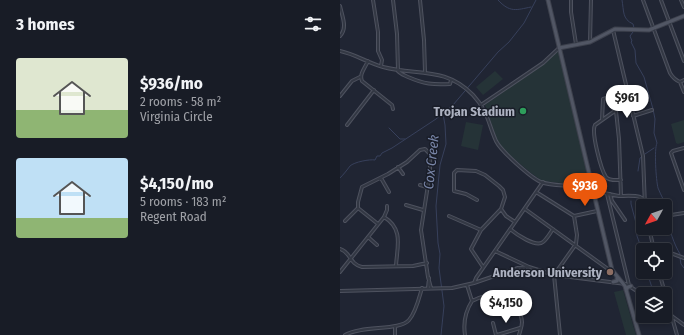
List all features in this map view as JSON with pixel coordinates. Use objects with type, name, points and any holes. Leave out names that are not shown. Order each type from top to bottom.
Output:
[{"type":"main road","points":[[548,0],[612,270],[623,284],[627,292],[640,335]]},
{"type":"main road","points":[[559,48],[590,42],[613,30],[653,29],[684,16]]},
{"type":"main road","points":[[612,282],[617,280],[616,276]]},
{"type":"main road","points":[[627,292],[628,287],[630,286]]},
{"type":"street","points":[[373,0],[378,32],[378,51],[382,60],[381,66]]},
{"type":"street","points":[[393,0],[397,34],[398,70],[419,82],[430,85],[450,84],[452,80]]},
{"type":"street","points":[[420,0],[424,34],[425,72]]},
{"type":"street","points":[[571,0],[571,12],[576,44]]},
{"type":"street","points":[[590,42],[592,0]]},
{"type":"street","points":[[643,0],[670,73],[674,79],[680,82],[684,92]]},
{"type":"street","points":[[661,0],[684,61]]},
{"type":"street","points":[[681,0],[684,7]]},
{"type":"street","points":[[340,6],[344,30],[340,36]]},
{"type":"street","points":[[613,30],[643,156],[644,199]]},
{"type":"street","points":[[481,105],[543,63],[559,48]]},
{"type":"street","points":[[340,51],[354,54],[381,66],[398,70],[425,72],[444,76],[462,86],[470,92],[487,114],[498,144],[531,175],[543,182],[621,196],[638,196],[642,199]]},
{"type":"street","points":[[340,96],[352,81],[360,77],[368,61]]},
{"type":"street","points":[[360,77],[362,81],[392,105],[394,109]]},
{"type":"street","points":[[680,82],[684,80]]},
{"type":"street","points":[[347,125],[374,90]]},
{"type":"street","points":[[602,120],[603,99],[627,92]]},
{"type":"street","points":[[621,180],[611,180],[607,178],[596,146],[594,127],[629,101]]},
{"type":"street","points":[[633,116],[652,110]]},
{"type":"street","points":[[616,111],[619,139],[621,196]]},
{"type":"street","points":[[684,148],[671,152],[684,190]]},
{"type":"street","points":[[345,221],[358,208],[359,196],[362,187],[381,178],[420,150],[423,149],[428,151],[431,162],[421,230],[432,288]]},
{"type":"street","points":[[398,167],[403,174]]},
{"type":"street","points":[[477,200],[466,194],[454,191],[454,174],[457,170],[476,171],[485,175],[503,190],[505,197],[501,209],[481,230],[471,249],[484,267]]},
{"type":"street","points":[[381,178],[389,192]]},
{"type":"street","points":[[474,283],[543,182]]},
{"type":"street","points":[[420,185],[427,187]]},
{"type":"street","points":[[536,192],[574,216],[597,211]]},
{"type":"street","points":[[609,194],[625,220]]},
{"type":"street","points":[[609,194],[630,286]]},
{"type":"street","points":[[406,205],[423,210]]},
{"type":"street","points":[[340,272],[384,217],[387,206]]},
{"type":"street","points":[[358,208],[378,224]]},
{"type":"street","points":[[525,208],[608,269],[612,270]]},
{"type":"street","points":[[501,209],[506,216],[515,222]]},
{"type":"street","points":[[672,215],[684,213]]},
{"type":"street","points":[[450,216],[481,230]]},
{"type":"street","points":[[560,335],[554,275],[575,245],[577,235],[574,216]]},
{"type":"street","points":[[384,217],[392,222],[398,233],[396,266]]},
{"type":"street","points":[[510,229],[536,244],[542,242],[553,229]]},
{"type":"street","points":[[368,237],[377,245]]},
{"type":"street","points":[[340,249],[345,251],[355,264],[362,267],[427,263]]},
{"type":"street","points":[[495,251],[529,267],[554,275],[623,284],[636,290]]},
{"type":"street","points":[[672,254],[684,258]]},
{"type":"street","points":[[340,291],[444,288],[467,285],[518,268],[529,267]]},
{"type":"street","points":[[428,288],[429,278]]},
{"type":"street","points":[[467,285],[472,301]]},
{"type":"street","points":[[345,335],[350,332],[363,329],[395,327],[410,320],[422,288]]},
{"type":"street","points":[[465,335],[464,318],[472,301],[493,294],[511,299],[518,306],[522,322],[519,335]]},
{"type":"street","points":[[514,302],[520,297]]},
{"type":"street","points":[[672,316],[684,325]]},
{"type":"street","points":[[672,318],[677,335]]},
{"type":"street","points":[[493,323],[496,335],[520,328]]},
{"type":"street","points":[[395,327],[395,335]]},
{"type":"shaded area","points":[[559,48],[587,170],[589,186],[542,181],[531,173],[506,152],[498,143],[485,105],[543,64]]},
{"type":"shaded area","points":[[495,71],[503,79],[483,95],[476,87]]},
{"type":"shaded area","points":[[684,120],[684,142],[678,144],[676,143],[671,124]]},
{"type":"shaded area","points":[[466,122],[483,125],[478,150],[461,146]]},
{"type":"shaded area","points":[[623,290],[636,335],[626,335],[614,292]]},
{"type":"waterway","points":[[498,0],[506,7],[513,10],[531,7]]},
{"type":"waterway","name":"Cox Creek","points":[[340,178],[350,166],[362,161],[375,160],[377,156],[380,156],[382,153],[436,119],[453,105],[498,52],[509,42],[524,23],[536,0]]},
{"type":"waterway","points":[[622,0],[625,17],[633,24],[634,28]]},
{"type":"waterway","points":[[633,32],[630,36],[635,50],[636,63],[644,77],[655,119],[654,133],[657,143],[656,165],[658,188],[663,199]]},
{"type":"waterway","name":"Cox Creek","points":[[441,335],[444,306],[439,268],[440,254],[436,206],[440,165],[446,144],[443,114]]},
{"type":"waterway","points":[[389,128],[400,139],[405,139]]},
{"type":"waterway","points":[[645,154],[654,148]]},
{"type":"waterway","points":[[638,171],[640,158],[642,157]]},
{"type":"waterway","points":[[631,201],[639,243]]},
{"type":"waterway","points":[[671,235],[680,254]]},
{"type":"waterway","points":[[680,258],[681,264],[684,268]]},
{"type":"waterway","points":[[649,279],[652,287]]},
{"type":"place","name":"Trojan Stadium","points":[[523,111]]},
{"type":"place","name":"Anderson University","points":[[610,272]]}]
